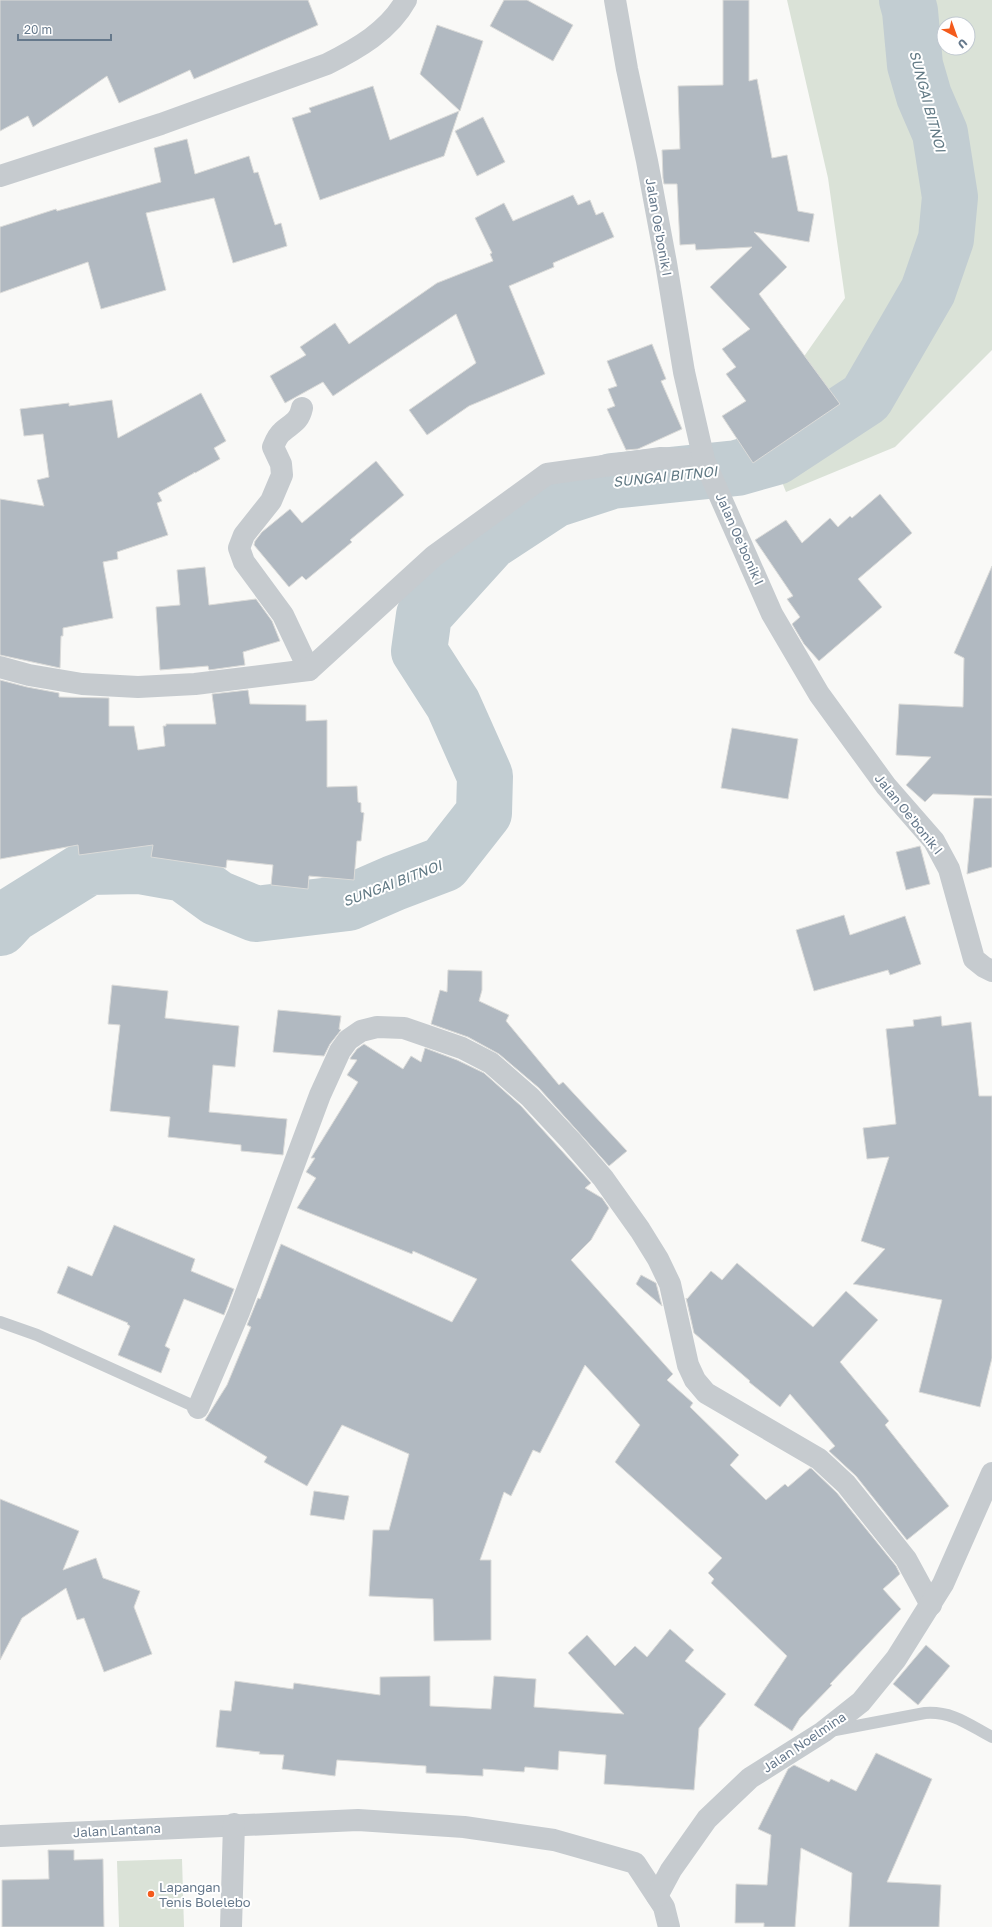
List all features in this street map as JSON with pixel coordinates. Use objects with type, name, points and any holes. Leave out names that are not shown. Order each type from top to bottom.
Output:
[{"type":"street","points":[[0,176],[161,124],[327,64],[352,51],[374,36],[391,20],[406,0]]},
{"type":"street","name":"Jalan Oe'bonik I","points":[[615,0],[627,68],[665,256],[684,372],[704,460],[772,614],[820,694],[886,786],[934,841],[943,855],[949,869],[974,959],[992,971]]},
{"type":"street","points":[[302,408],[301,416],[289,428],[281,432],[273,446],[281,464],[282,475],[272,501],[244,536],[239,548],[244,562],[283,615],[308,670]]},
{"type":"street","points":[[0,668],[29,675],[82,684],[138,687],[195,684],[308,670],[434,556],[547,474],[661,458],[704,460]]},
{"type":"street","points":[[198,1408],[239,1312],[320,1095],[340,1051],[348,1040],[361,1031],[377,1027],[404,1028],[462,1048],[491,1063],[530,1097],[571,1141],[603,1178],[640,1230],[658,1259],[670,1284],[688,1366],[695,1380],[706,1393],[819,1459],[846,1484],[906,1559],[930,1605]]},
{"type":"street","name":"Jalan Noelmina","points":[[657,1896],[671,1870],[707,1819],[750,1778],[823,1732],[861,1702],[896,1659],[944,1584],[992,1473]]},
{"type":"street","name":"Jalan Lantana","points":[[0,1836],[234,1824],[358,1820],[464,1826],[554,1840],[635,1863],[664,1906],[669,1927]]},
{"type":"street","points":[[231,1927],[234,1824]]},
{"type":"lane","points":[[0,1322],[37,1335],[198,1408]]},
{"type":"lane","points":[[823,1732],[925,1713],[939,1712],[952,1715],[992,1737]]},
{"type":"shaded area","points":[[787,0],[992,0],[992,350],[895,447],[786,492],[758,422],[845,298],[828,178]]},
{"type":"shaded area","name":"Lapangan Tenis Bolelebo","points":[[182,1859],[184,1927],[119,1927],[117,1861]]},
{"type":"building","points":[[0,0],[308,0],[318,25],[194,79],[190,70],[119,103],[107,76],[33,127],[28,116],[0,131]]},
{"type":"building","points":[[504,0],[527,0],[573,25],[553,61],[490,26]]},
{"type":"building","points":[[723,0],[749,0],[749,81],[757,79],[772,158],[787,155],[798,211],[814,214],[809,242],[754,232],[787,267],[759,294],[840,404],[753,463],[722,416],[746,401],[726,374],[736,367],[722,349],[750,329],[710,287],[752,247],[696,250],[695,244],[680,245],[677,184],[664,184],[663,178],[662,150],[680,149],[678,86],[723,85]]},
{"type":"building","points":[[437,25],[483,41],[460,111],[420,74]]},
{"type":"building","points":[[373,86],[390,140],[459,111],[444,156],[320,200],[292,118],[311,112],[309,108]]},
{"type":"building","points":[[483,117],[505,162],[477,176],[455,131]]},
{"type":"building","points":[[187,139],[195,174],[249,156],[254,173],[258,172],[275,225],[281,223],[287,246],[233,263],[214,198],[146,213],[166,290],[101,309],[88,262],[0,293],[0,227],[56,209],[57,211],[161,182],[154,148]]},
{"type":"building","points":[[573,195],[578,205],[590,200],[596,215],[603,212],[614,237],[553,263],[554,267],[509,286],[545,374],[469,406],[427,435],[409,410],[476,363],[456,314],[333,396],[323,382],[285,403],[270,376],[306,355],[300,347],[335,323],[349,344],[437,283],[493,261],[490,254],[492,253],[475,218],[504,203],[513,221]]},
{"type":"building","points":[[652,344],[666,379],[661,381],[682,429],[638,449],[626,450],[607,409],[615,406],[608,389],[617,386],[607,361]]},
{"type":"building","points":[[201,393],[226,441],[214,448],[220,459],[158,493],[162,501],[157,503],[168,535],[117,552],[118,559],[103,562],[113,618],[63,628],[63,636],[61,636],[60,668],[0,655],[0,499],[44,506],[37,480],[49,477],[43,434],[24,436],[20,409],[69,403],[69,406],[112,400],[118,438]]},
{"type":"building","points":[[376,461],[404,495],[350,540],[352,542],[306,580],[302,576],[289,587],[254,545],[255,541],[262,532],[290,509],[302,523]]},
{"type":"building","points":[[880,494],[912,533],[858,579],[882,607],[819,661],[804,644],[792,624],[800,617],[787,599],[793,596],[755,540],[786,520],[802,543],[830,518],[838,527],[850,516],[852,518]]},
{"type":"building","points":[[992,566],[992,796],[933,794],[925,802],[906,785],[931,757],[896,755],[899,704],[963,707],[964,658],[954,653]]},
{"type":"building","points":[[205,567],[209,605],[256,599],[272,621],[280,641],[243,652],[245,665],[209,670],[208,666],[160,670],[156,607],[180,605],[177,570]]},
{"type":"building","points":[[0,680],[59,693],[59,697],[109,698],[109,726],[134,726],[138,750],[165,746],[163,726],[166,726],[166,724],[216,724],[212,694],[248,690],[250,704],[306,705],[306,721],[327,720],[327,787],[357,786],[358,802],[361,803],[361,812],[364,813],[361,841],[357,841],[354,880],[309,876],[308,889],[271,885],[273,865],[227,860],[226,868],[151,857],[153,845],[79,855],[78,845],[0,859]]},
{"type":"building","points":[[732,728],[798,739],[788,799],[721,788]]},
{"type":"building","points":[[974,798],[992,798],[992,867],[967,874]]},
{"type":"building","points":[[920,846],[930,884],[906,890],[896,852]]},
{"type":"building","points":[[844,915],[850,935],[905,916],[921,964],[890,975],[888,970],[814,991],[796,930]]},
{"type":"building","points":[[448,970],[482,971],[482,990],[479,1001],[509,1015],[506,1021],[559,1085],[563,1082],[627,1151],[609,1166],[539,1088],[499,1054],[468,1037],[431,1024],[440,990],[447,992]]},
{"type":"building","points":[[112,985],[168,991],[165,1018],[239,1026],[235,1067],[213,1065],[209,1112],[287,1119],[283,1155],[241,1151],[241,1145],[168,1137],[170,1117],[110,1111],[120,1025],[108,1024]]},
{"type":"building","points":[[278,1010],[341,1016],[339,1029],[341,1030],[330,1044],[324,1056],[273,1052]]},
{"type":"building","points":[[941,1016],[942,1026],[971,1022],[979,1096],[992,1096],[992,1358],[980,1407],[919,1392],[942,1300],[853,1284],[885,1249],[861,1241],[889,1157],[867,1159],[863,1128],[896,1124],[886,1029],[914,1026],[913,1020]]},
{"type":"building","points":[[364,1044],[403,1069],[411,1056],[421,1062],[425,1048],[457,1060],[484,1073],[521,1106],[591,1183],[585,1188],[602,1198],[609,1208],[591,1240],[571,1260],[673,1374],[667,1380],[693,1403],[690,1407],[739,1455],[730,1465],[766,1500],[785,1484],[788,1487],[810,1468],[812,1469],[837,1493],[896,1566],[900,1574],[883,1589],[901,1609],[830,1684],[832,1685],[800,1718],[792,1731],[754,1705],[787,1656],[711,1583],[714,1579],[708,1573],[722,1558],[615,1462],[640,1425],[585,1365],[540,1453],[533,1450],[511,1496],[504,1492],[480,1560],[491,1560],[491,1640],[434,1641],[433,1599],[369,1596],[373,1530],[389,1530],[409,1454],[342,1425],[307,1486],[264,1462],[267,1457],[205,1420],[227,1385],[251,1327],[247,1325],[258,1298],[260,1299],[281,1244],[452,1322],[477,1279],[413,1251],[412,1254],[297,1208],[316,1178],[306,1172],[315,1158],[311,1158],[358,1082],[347,1075],[357,1060],[350,1059],[351,1057],[357,1049]]},
{"type":"building","points":[[114,1225],[195,1259],[191,1271],[234,1289],[224,1315],[184,1299],[165,1346],[170,1349],[161,1373],[118,1355],[130,1326],[127,1324],[128,1323],[57,1293],[68,1266],[92,1276]]},
{"type":"building","points":[[737,1263],[813,1327],[846,1291],[878,1320],[840,1362],[889,1421],[885,1425],[949,1506],[907,1540],[856,1476],[829,1451],[835,1446],[790,1394],[780,1407],[749,1382],[750,1381],[694,1333],[686,1298],[687,1299],[711,1271],[722,1280]]},
{"type":"building","points":[[641,1275],[656,1283],[662,1306],[636,1284]]},
{"type":"building","points":[[314,1491],[349,1496],[344,1520],[310,1515]]},
{"type":"building","points":[[0,1499],[79,1531],[63,1570],[96,1558],[103,1578],[140,1591],[134,1607],[152,1654],[104,1672],[84,1618],[77,1620],[66,1588],[22,1618],[0,1660]]},
{"type":"building","points":[[670,1629],[694,1650],[685,1661],[726,1694],[699,1728],[694,1790],[604,1784],[606,1755],[559,1751],[558,1770],[525,1767],[524,1772],[483,1769],[483,1776],[426,1773],[426,1766],[337,1760],[335,1776],[282,1769],[284,1755],[259,1754],[260,1752],[216,1747],[220,1710],[231,1711],[235,1681],[293,1689],[294,1683],[380,1695],[380,1677],[430,1676],[430,1706],[491,1709],[494,1676],[536,1679],[534,1707],[624,1714],[568,1653],[587,1635],[615,1666],[635,1646],[647,1657]]},
{"type":"building","points":[[926,1645],[950,1666],[918,1705],[893,1684]]},
{"type":"building","points":[[876,1753],[932,1779],[887,1882],[941,1885],[939,1927],[849,1927],[852,1873],[801,1848],[795,1927],[764,1927],[764,1923],[735,1923],[736,1884],[767,1885],[771,1835],[758,1829],[788,1769],[794,1765],[829,1782],[831,1779],[856,1791]]},
{"type":"building","points":[[48,1850],[74,1850],[74,1860],[103,1859],[104,1927],[2,1927],[2,1880],[49,1879]]},
{"type":"waterway","name":"SUNGAI BITNOI","points":[[0,928],[12,915],[89,867],[139,866],[184,874],[217,898],[256,914],[348,903],[394,883],[444,864],[484,813],[485,776],[453,704],[419,651],[424,615],[490,542],[554,500],[612,481],[737,468],[776,457],[866,398],[928,291],[946,239],[950,197],[940,133],[924,96],[915,65],[910,11],[907,0]]},
{"type":"place","name":"Lapangan Tenis Bolelebo","points":[[151,1894]]}]
